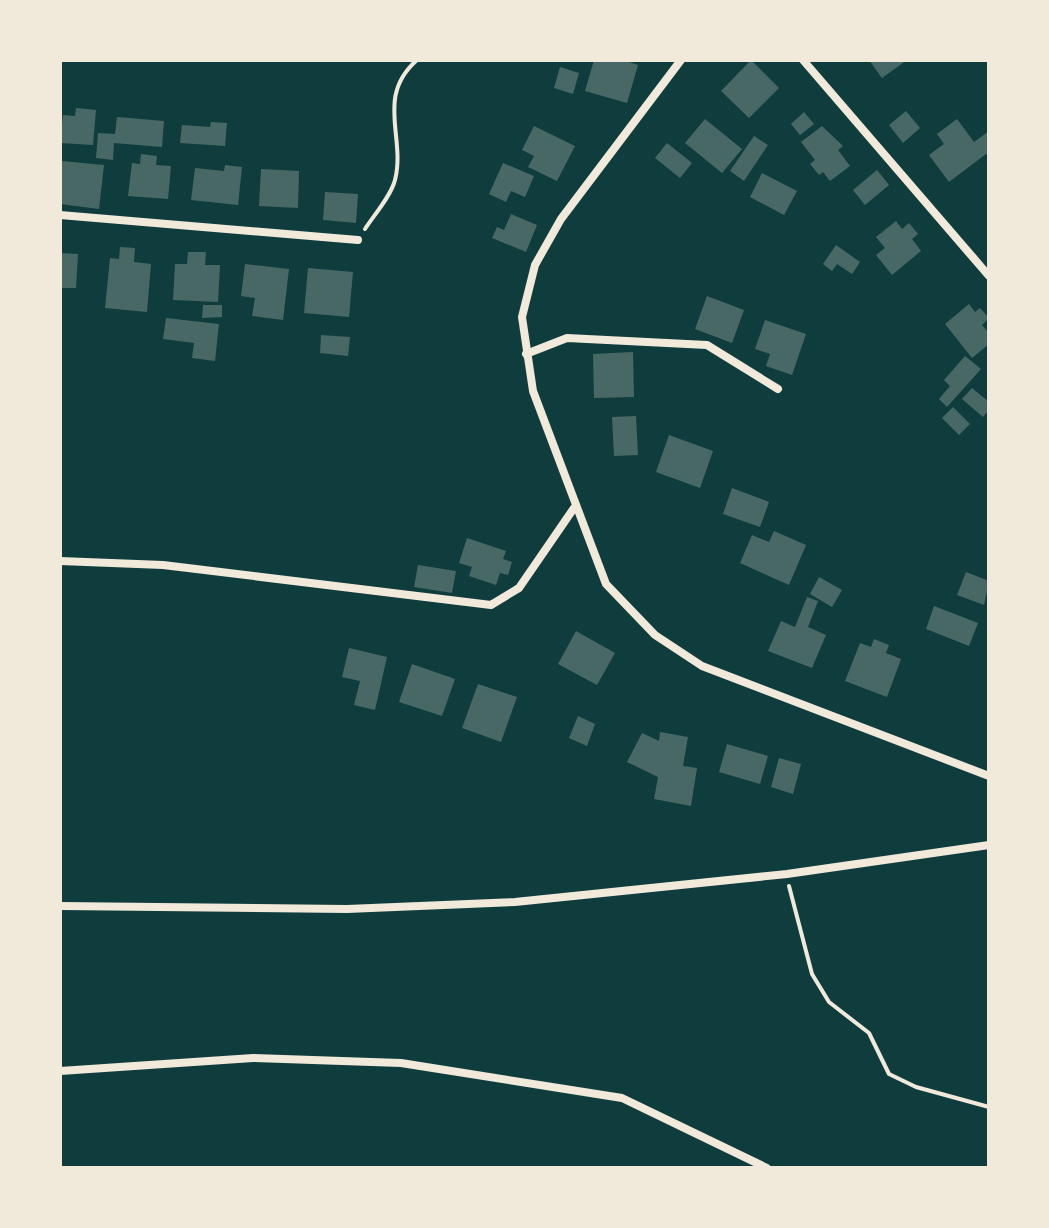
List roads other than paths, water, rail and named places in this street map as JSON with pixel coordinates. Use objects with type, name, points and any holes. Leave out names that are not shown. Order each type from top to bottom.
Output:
[{"type":"street","points":[[681,60],[561,219],[535,265],[522,317],[533,391],[574,508],[606,584],[655,635],[702,666],[989,776]]},
{"type":"street","points":[[803,60],[989,276]]},
{"type":"street","points":[[60,215],[358,240]]},
{"type":"street","points":[[526,354],[567,338],[707,345],[778,389]]},
{"type":"street","points":[[60,561],[163,565],[491,605],[519,588],[574,508]]},
{"type":"street","points":[[60,906],[362,909],[515,902],[787,874],[989,845]]},
{"type":"street","points":[[60,1071],[253,1058],[401,1063],[622,1098],[767,1168]]}]
